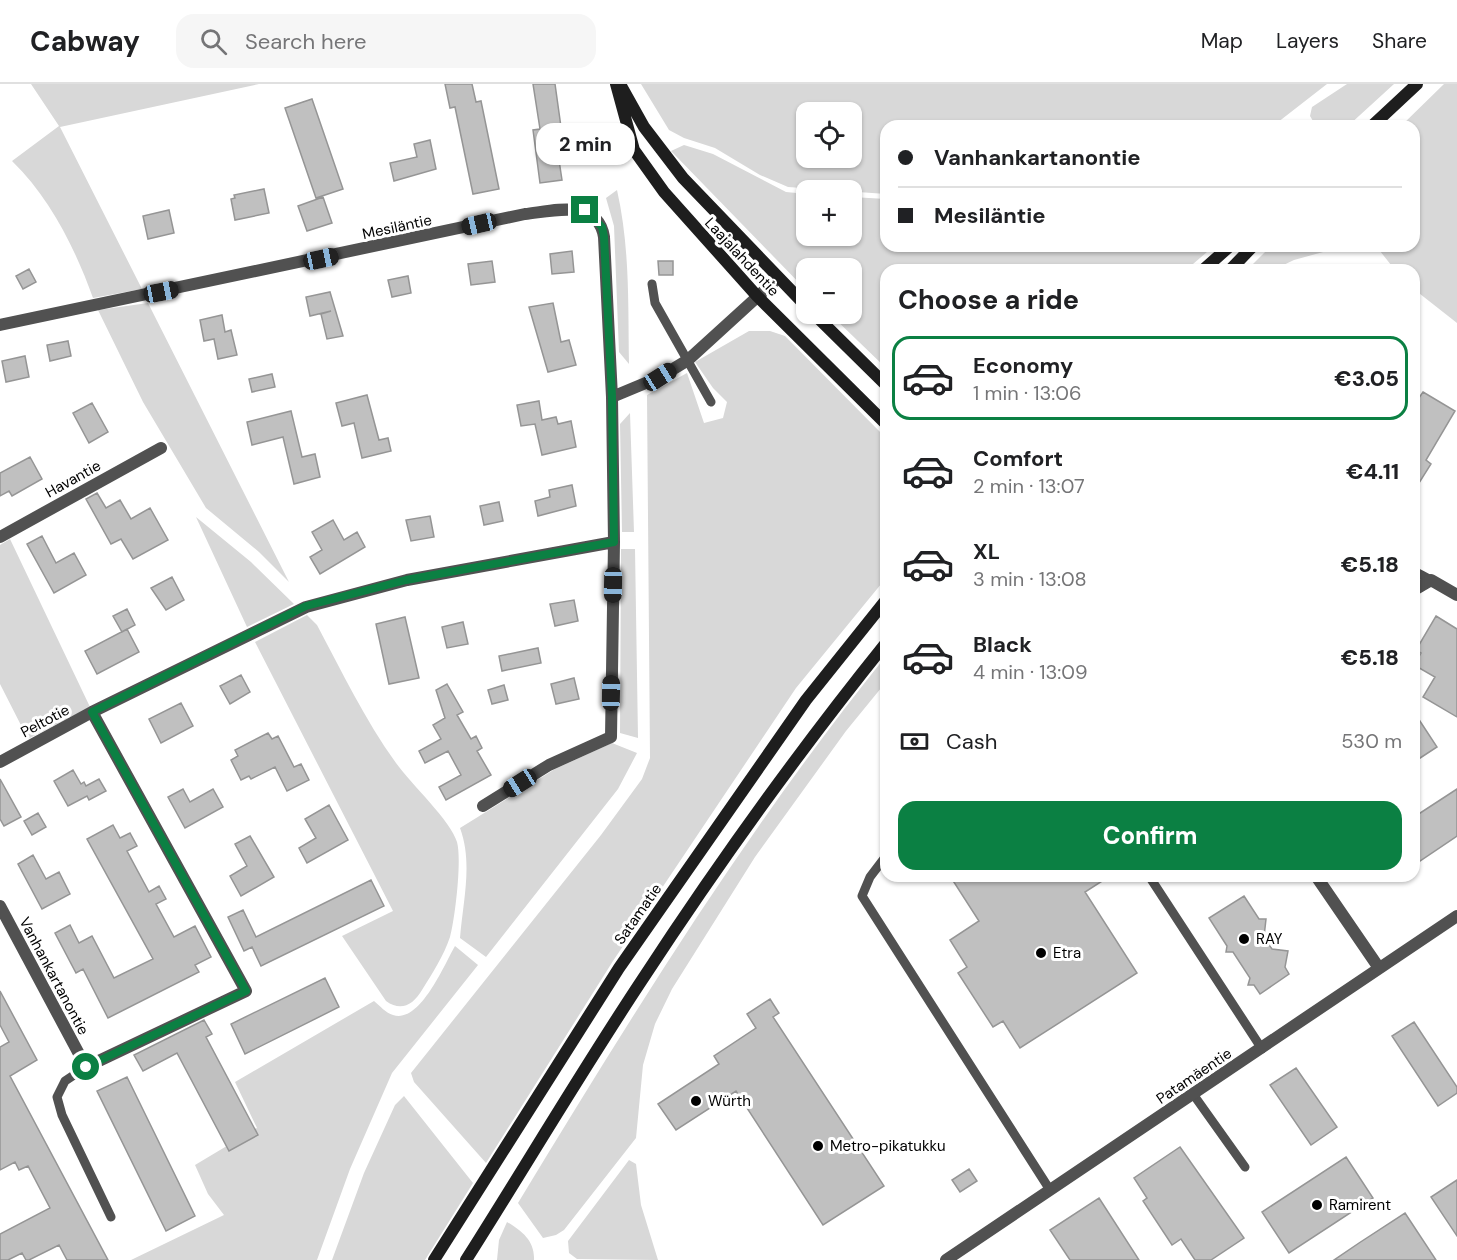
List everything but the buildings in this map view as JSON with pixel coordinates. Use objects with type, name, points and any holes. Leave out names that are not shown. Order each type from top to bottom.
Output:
[{"type":"main road","name":"Laajalahdentie","points":[[616,84],[634,150],[664,192],[758,296],[880,418]]},
{"type":"main road","name":"Laajalahdentie","points":[[620,84],[648,134],[683,178],[796,296]]},
{"type":"main road","points":[[1378,120],[1417,84]]},
{"type":"main road","points":[[1210,264],[1223,252]]},
{"type":"main road","points":[[1236,264],[1247,252]]},
{"type":"main road","points":[[824,324],[880,379]]},
{"type":"main road","name":"Satamatie","points":[[434,1260],[619,968],[806,700],[880,608]]},
{"type":"main road","points":[[466,1260],[648,971],[755,815],[829,714],[880,650]]},
{"type":"street","name":"Mesiläntie","points":[[0,325],[525,214],[565,209],[585,210],[602,227],[612,397],[614,542],[611,737],[549,765],[483,806]]},
{"type":"street","points":[[612,397],[660,377],[688,360],[778,278]]},
{"type":"street","name":"Havantie","points":[[0,537],[161,448]]},
{"type":"street","name":"Peltotie","points":[[0,762],[92,712],[306,606],[406,580],[614,542]]},
{"type":"street","points":[[1420,586],[1431,580],[1457,595]]},
{"type":"street","points":[[86,1067],[246,991],[92,712]]},
{"type":"street","points":[[1320,882],[1379,968]]},
{"type":"street","name":"Vanhankartanontie","points":[[0,906],[86,1067]]},
{"type":"street","name":"Patamäentie","points":[[946,1260],[1457,916]]},
{"type":"lane","points":[[652,284],[655,303],[711,402]]},
{"type":"lane","points":[[1420,574],[1431,580]]},
{"type":"lane","points":[[880,864],[870,877],[862,896],[1050,1190]]},
{"type":"lane","points":[[1153,882],[1262,1049]]},
{"type":"lane","points":[[86,1067],[65,1081],[57,1097],[62,1115],[111,1217]]},
{"type":"lane","points":[[1193,1094],[1245,1167]]},
{"type":"shaded area","points":[[31,84],[259,84],[60,127],[142,289],[93,298],[78,261],[50,207],[26,175],[12,161],[59,126]]},
{"type":"shaded area","points":[[641,84],[1327,84],[1281,120],[880,120],[880,194],[862,192],[862,180],[796,180],[796,188],[788,187],[760,175],[715,148],[684,138],[669,130]]},
{"type":"shaded area","points":[[1347,84],[1394,84],[1355,120],[1312,120],[1310,116],[1312,107]]},
{"type":"shaded area","points":[[1444,84],[1457,84],[1457,323],[1420,294],[1420,264],[1390,264],[1381,252],[1420,252],[1420,120],[1407,120]]},
{"type":"shaded area","points":[[684,145],[713,154],[786,192],[796,193],[796,246],[862,246],[862,198],[880,199],[880,252],[1207,252],[1193,264],[880,264],[880,362],[840,324],[862,324],[862,258],[796,258],[796,280],[671,151]]},
{"type":"shaded area","points":[[617,190],[626,255],[629,364],[619,352],[614,226],[606,198]]},
{"type":"shaded area","points":[[1265,252],[1323,252],[1286,264],[1253,264]]},
{"type":"shaded area","points":[[148,303],[289,582],[259,552],[206,508],[143,402],[98,310]]},
{"type":"shaded area","points":[[749,331],[770,331],[785,336],[880,432],[880,585],[796,688],[613,961],[486,1163],[414,1082],[411,1073],[601,835],[642,779],[650,758],[647,395],[687,373],[704,423],[723,418],[727,402],[713,388],[695,362]]},
{"type":"shaded area","points":[[630,413],[634,532],[622,532],[620,424]]},
{"type":"shaded area","points":[[196,517],[251,562],[294,604],[247,627]]},
{"type":"shaded area","points":[[10,539],[90,707],[28,739],[0,684],[0,545]]},
{"type":"shaded area","points":[[621,549],[635,549],[638,738],[620,733]]},
{"type":"shaded area","points":[[307,615],[317,625],[354,696],[385,747],[447,824],[457,842],[459,862],[457,890],[450,937],[422,990],[415,1000],[402,1006],[386,1001],[342,936],[393,911],[255,642]]},
{"type":"shaded area","points":[[880,664],[880,689],[846,731],[755,857],[672,989],[655,1024],[643,1065],[636,1138],[564,1230],[556,1235],[543,1238],[518,1203],[604,1062],[693,923],[786,787]]},
{"type":"shaded area","points":[[612,743],[637,753],[618,789],[486,957],[460,938],[467,868],[460,828],[555,769]]},
{"type":"shaded area","points":[[455,946],[478,965],[392,1073],[350,1169],[317,1260],[131,1260],[224,1215],[208,1194],[195,1165],[257,1128],[235,1082],[374,1001],[393,1015],[403,1015],[413,1011],[438,979]]},
{"type":"shaded area","points":[[404,1096],[473,1183],[425,1260],[332,1260],[364,1173],[395,1105]]},
{"type":"shaded area","points":[[629,1160],[636,1164],[641,1205],[658,1260],[577,1259],[569,1253],[568,1241]]},
{"type":"shaded area","points":[[507,1222],[518,1229],[530,1242],[534,1260],[497,1260],[499,1240]]},
{"type":"place","name":"RAY","points":[[1244,939]]},
{"type":"place","name":"Etra","points":[[1041,953]]},
{"type":"place","name":"Würth","points":[[696,1101]]},
{"type":"place","name":"Metro-pikatukku","points":[[818,1146]]},
{"type":"place","name":"Ramirent","points":[[1317,1205]]},
{"type":"route","points":[[86,1067],[246,991],[92,712],[306,606],[406,580],[614,542],[612,397],[604,237],[602,227],[594,216],[585,210]]}]
